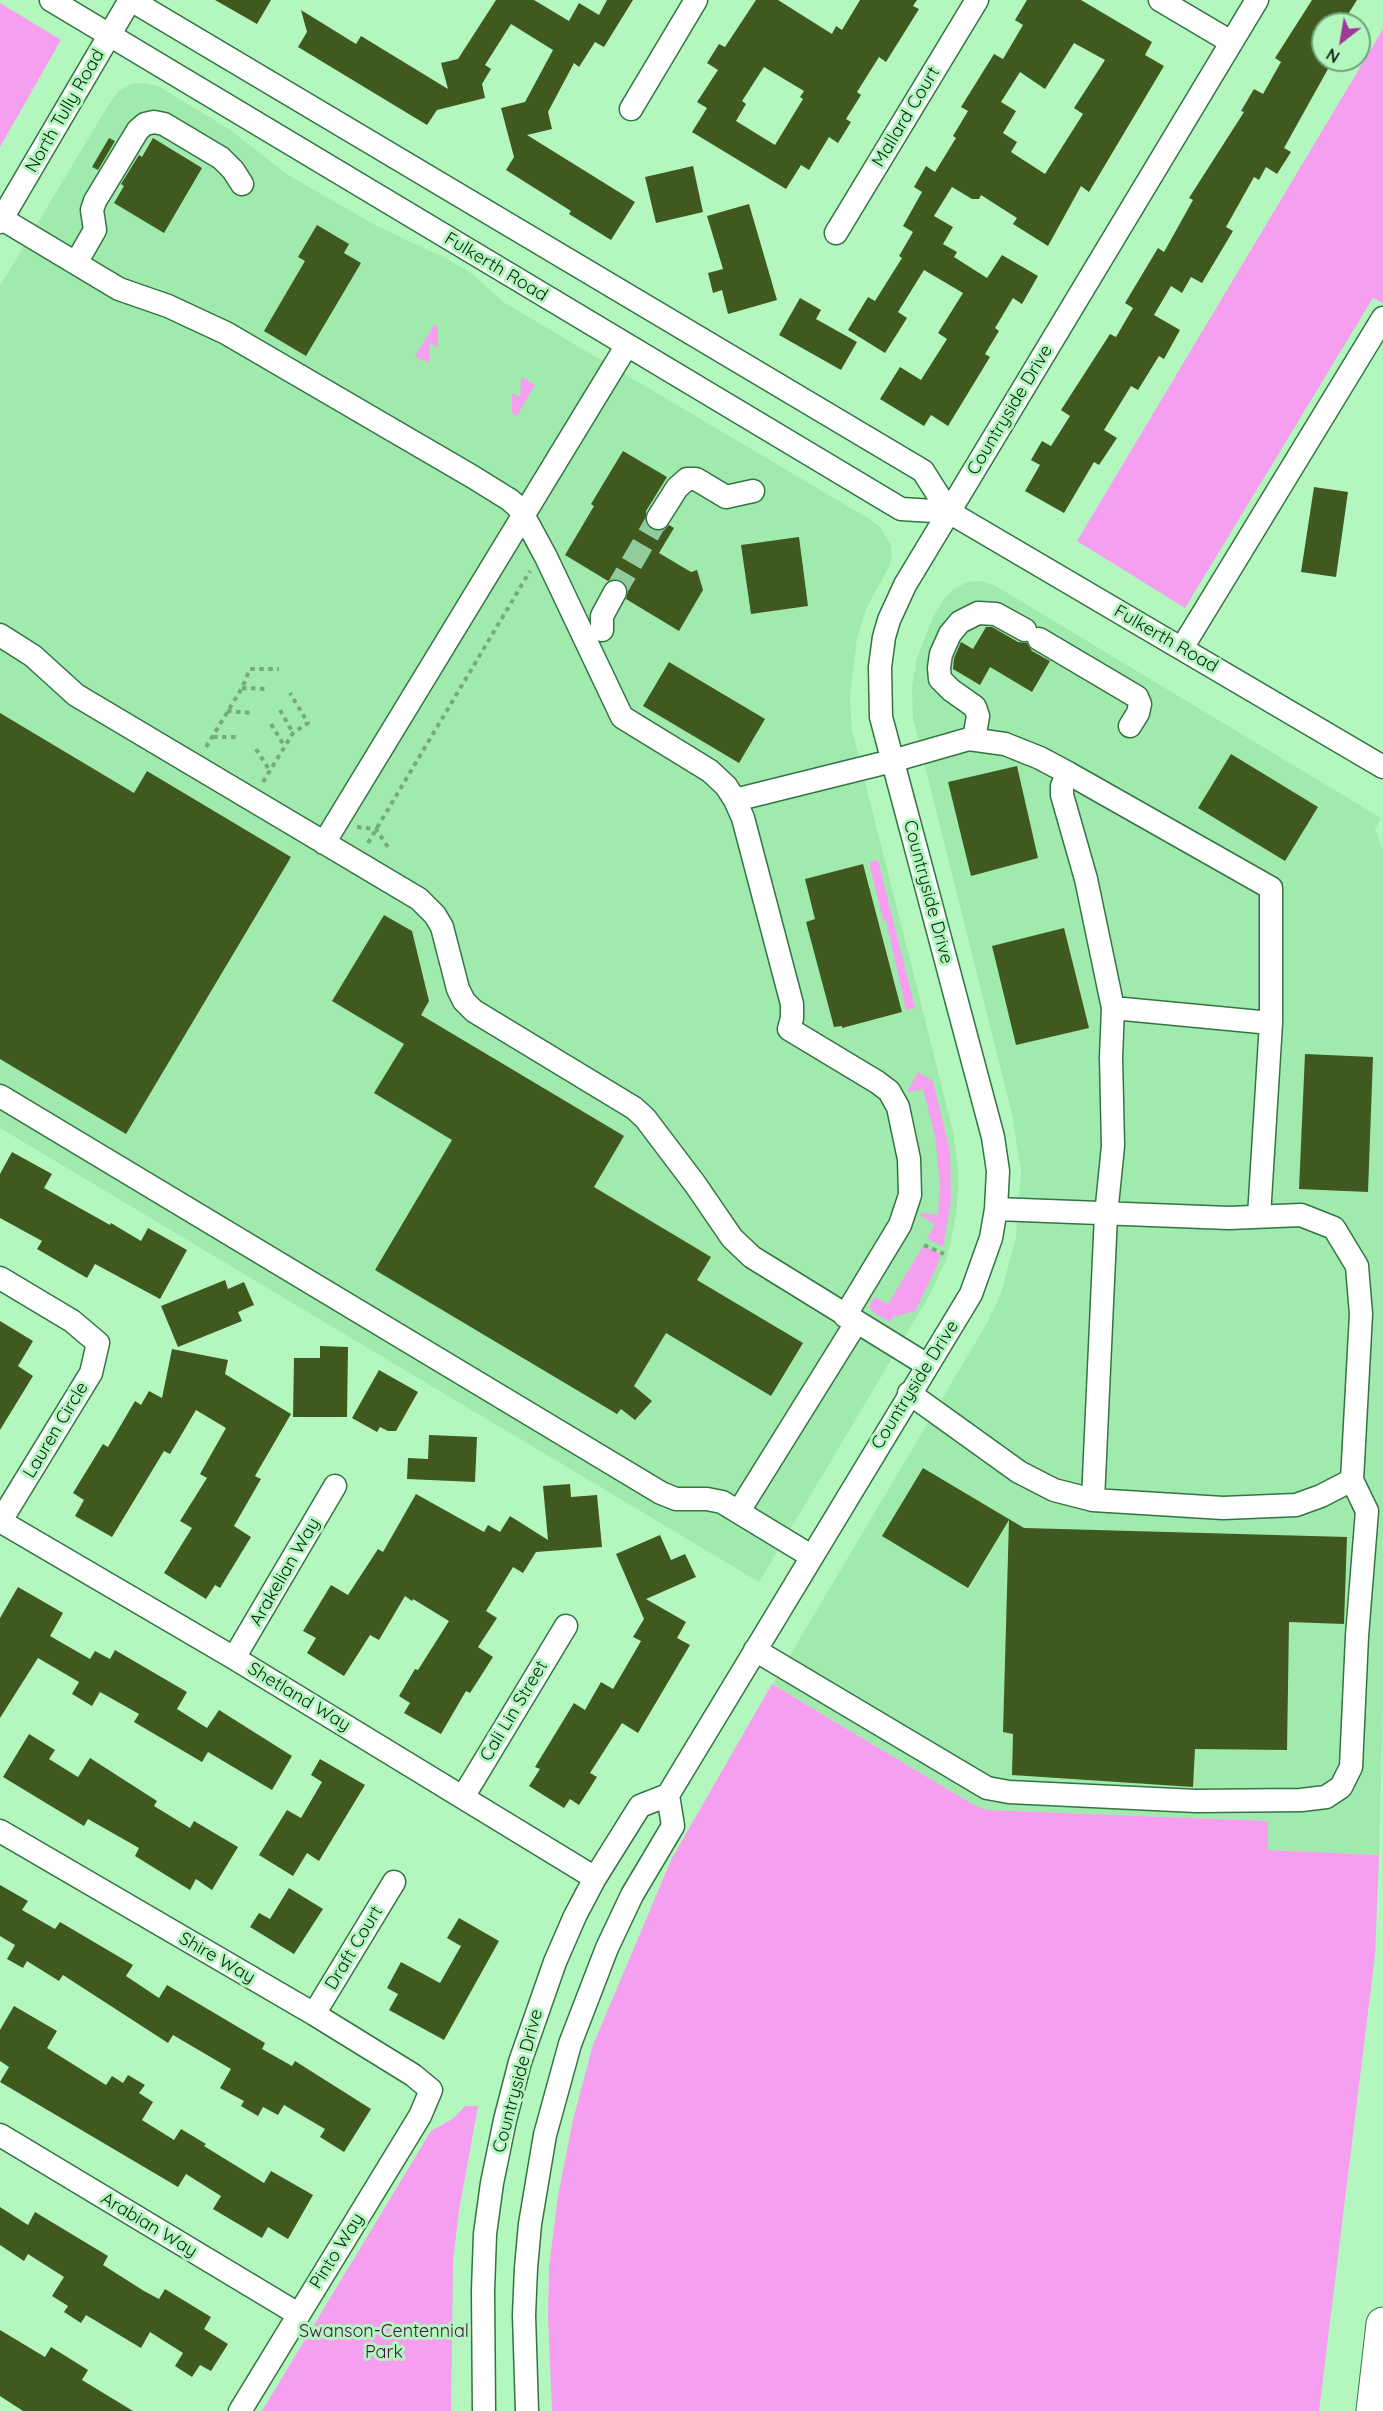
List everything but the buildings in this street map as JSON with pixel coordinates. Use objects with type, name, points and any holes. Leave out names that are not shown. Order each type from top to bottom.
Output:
[{"type":"highway","points":[[1373,2411],[1383,2324]]},
{"type":"street","name":"Fulkerth Road","points":[[51,0],[901,509],[949,512],[1383,767]]},
{"type":"street","name":"Fulkerth Road","points":[[130,0],[923,471],[949,512]]},
{"type":"street","name":"North Tully Road","points":[[1,220],[130,0]]},
{"type":"street","points":[[631,109],[696,0]]},
{"type":"street","name":"Mallard Court","points":[[836,233],[977,0]]},
{"type":"street","points":[[1161,0],[1232,42]]},
{"type":"street","name":"Countryside Drive","points":[[484,2411],[482,2320],[485,2234],[492,2183],[520,2062],[555,1962],[595,1878],[640,1806],[668,1795],[909,1393],[971,1294],[991,1238],[996,1209],[998,1171],[993,1137],[882,717],[880,667],[884,638],[905,585],[1257,0]]},
{"type":"street","points":[[76,263],[95,230],[92,210],[95,201],[138,130],[145,124],[154,122],[164,124],[221,158],[242,184]]},
{"type":"street","points":[[1,220],[119,289],[168,306],[226,333],[510,500],[524,515],[622,717],[710,771],[726,786],[735,800],[743,818],[792,1004],[789,1029],[849,1064],[889,1091],[898,1107],[905,1134],[910,1177],[910,1196],[900,1225],[850,1319],[740,1512]]},
{"type":"street","points":[[1182,648],[1383,318]]},
{"type":"street","points":[[324,843],[627,345]]},
{"type":"street","points":[[658,518],[677,488],[687,479],[696,479],[726,497],[753,491]]},
{"type":"street","points":[[602,630],[602,616],[615,592]]},
{"type":"street","points":[[974,739],[978,716],[975,707],[940,679],[939,668],[941,654],[950,634],[960,622],[978,613],[996,614],[1137,697],[1140,704],[1138,713],[1130,726]]},
{"type":"street","points":[[0,635],[33,656],[76,695],[419,899],[428,907],[442,927],[458,989],[464,1001],[474,1011],[634,1108],[656,1129],[741,1248],[764,1266],[927,1365]]},
{"type":"street","points":[[735,800],[892,761],[969,739],[1005,744],[1040,758],[1068,773],[1272,888],[1271,1023],[1259,1216]]},
{"type":"street","points":[[1068,773],[1062,786],[1062,795],[1086,879],[1113,1008],[1111,1057],[1113,1146],[1106,1215],[1093,1500]]},
{"type":"street","points":[[1113,1008],[1271,1023]]},
{"type":"street","points":[[0,1096],[661,1493],[676,1499],[715,1499],[812,1556]]},
{"type":"street","points":[[755,1650],[987,1788],[1009,1792],[1196,1801],[1301,1800],[1326,1797],[1341,1787],[1351,1767],[1357,1636],[1367,1511],[1352,1480],[1361,1314],[1357,1266],[1334,1228],[1301,1215],[1229,1218],[996,1209]]},
{"type":"street","name":"Lauren Circle","points":[[0,1278],[72,1321],[98,1343],[91,1373],[0,1522]]},
{"type":"street","points":[[909,1393],[1018,1472],[1054,1490],[1093,1500],[1222,1508],[1296,1505],[1321,1496],[1352,1480]]},
{"type":"street","name":"Arakelian Way","points":[[234,1658],[335,1486]]},
{"type":"street","name":"Shetland Way","points":[[0,1522],[234,1658],[595,1878]]},
{"type":"street","name":"Cali Lin Street","points":[[463,1797],[566,1626]]},
{"type":"street","points":[[527,2411],[524,2315],[526,2268],[530,2224],[545,2134],[570,2044],[607,1948],[632,1895],[673,1826],[668,1795]]},
{"type":"street","name":"Shire Way","points":[[0,1831],[314,2014],[413,2075],[430,2090]]},
{"type":"street","name":"Draft Court","points":[[314,2014],[394,1882]]},
{"type":"street","name":"Pinto Way","points":[[240,2411],[420,2116],[430,2090]]},
{"type":"street","name":"Arabian Way","points":[[0,2135],[298,2314]]},
{"type":"path","points":[[364,849],[531,568]]},
{"type":"path","points":[[209,742],[242,688],[250,669],[279,669]]},
{"type":"path","points":[[242,688],[267,689]]},
{"type":"path","points":[[267,777],[293,732],[308,723],[290,693]]},
{"type":"path","points":[[227,711],[254,713]]},
{"type":"path","points":[[280,711],[293,732]]},
{"type":"path","points":[[271,724],[285,747]]},
{"type":"path","points":[[212,737],[239,738]]},
{"type":"path","points":[[256,749],[270,771]]},
{"type":"path","points":[[350,827],[376,829]]},
{"type":"path","points":[[376,829],[390,850]]},
{"type":"path","points":[[924,1245],[944,1254]]},
{"type":"shaded area","points":[[144,83],[158,86],[229,129],[288,175],[375,225],[471,273],[505,303],[871,520],[880,527],[891,545],[892,557],[889,567],[866,609],[857,639],[850,697],[852,729],[953,1132],[959,1175],[956,1216],[947,1258],[929,1296],[759,1582],[0,1128],[0,286],[109,104],[118,92],[131,84]]},
{"type":"shaded area","points":[[980,581],[994,585],[1381,818],[1375,829],[1383,850],[1383,1707],[1379,1855],[1268,1850],[1268,1821],[987,1810],[974,1805],[773,1684],[987,1323],[1000,1296],[1016,1237],[1021,1171],[1012,1114],[913,718],[912,688],[917,658],[933,617],[945,597],[955,588],[967,582]]},
{"type":"green space","points":[[0,3],[61,40],[0,147]]},
{"type":"green space","points":[[1383,29],[1383,303],[1373,298],[1185,608],[1077,541],[1357,72],[1371,72],[1371,49]]},
{"type":"green space","points":[[434,325],[438,327],[438,348],[430,343],[429,363],[415,356]]},
{"type":"green space","points":[[521,377],[535,385],[517,416],[512,413],[512,393],[520,397]]},
{"type":"green space","points":[[878,860],[915,1008],[906,1010],[886,921],[883,920],[869,862]]},
{"type":"green space","points":[[918,1072],[933,1081],[950,1152],[951,1201],[943,1247],[927,1238],[935,1225],[920,1215],[922,1213],[938,1215],[940,1184],[935,1136],[923,1089],[907,1092]]},
{"type":"green space","points":[[923,1246],[941,1254],[915,1311],[893,1317],[890,1322],[871,1311],[870,1304],[875,1297],[888,1304]]},
{"type":"green space","points":[[772,1684],[974,1805],[987,1810],[1268,1821],[1268,1850],[1379,1855],[1375,1955],[1319,2411],[552,2411],[548,2316],[549,2267],[558,2196],[573,2120],[593,2045],[672,1858]]},
{"type":"green space","name":"Swanson-Centennial Park","points":[[465,2106],[478,2106],[459,2210],[453,2261],[451,2411],[262,2411],[431,2131],[454,2118]]},
{"type":"tunnel","points":[[615,592],[658,518]]}]
